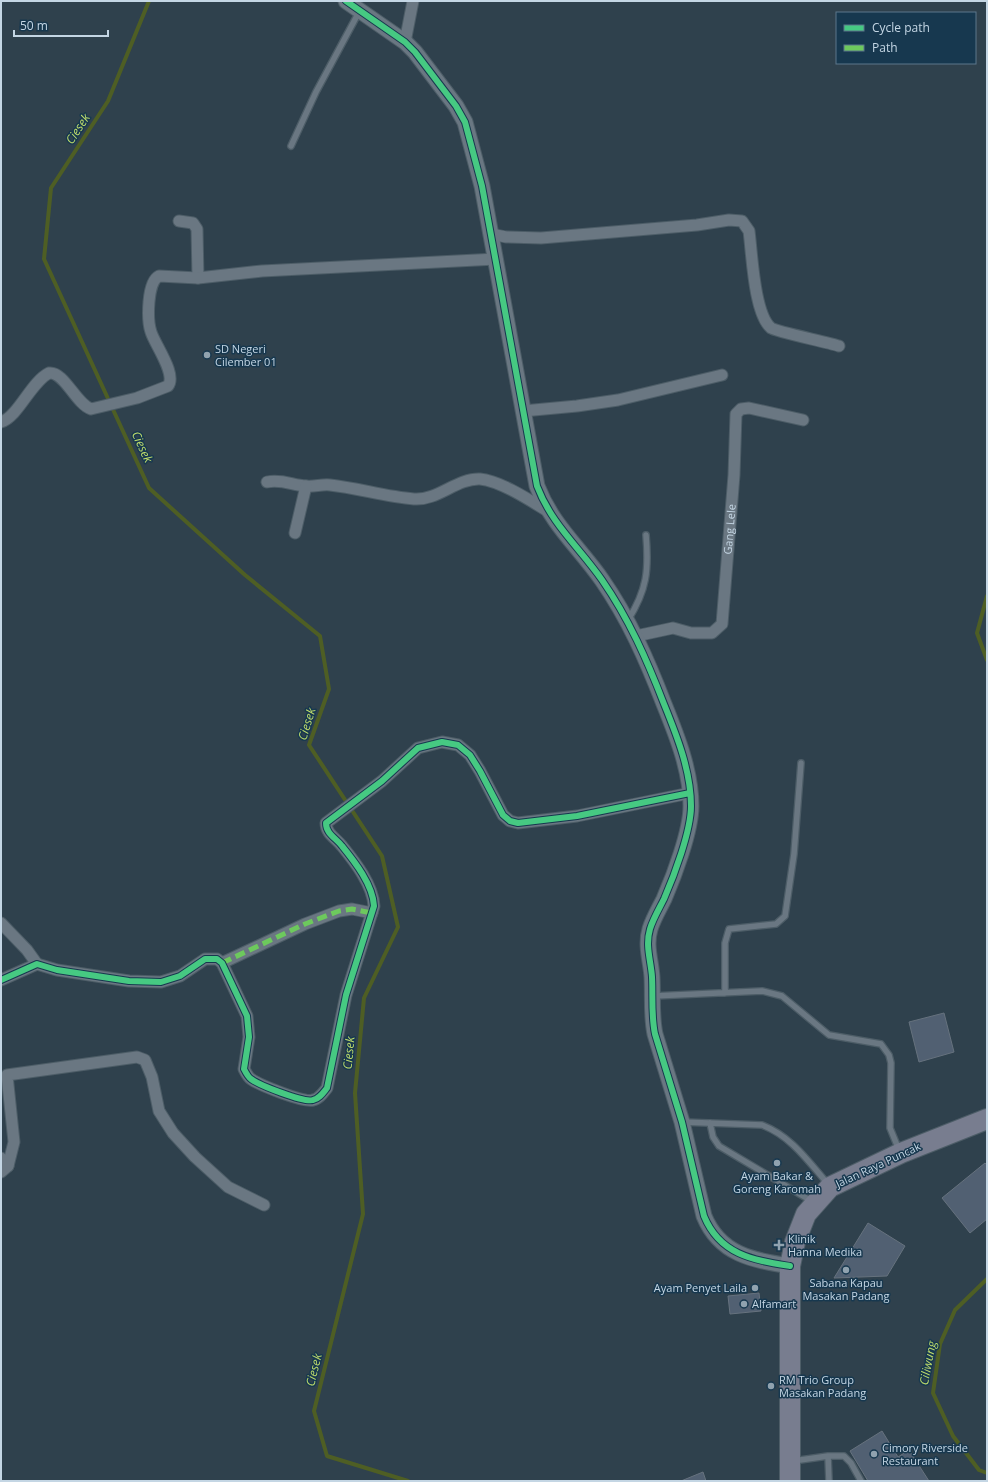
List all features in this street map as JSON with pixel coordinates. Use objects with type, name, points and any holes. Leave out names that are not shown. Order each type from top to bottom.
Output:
[{"type":"highway","name":"Jalan Raya Puncak","points":[[790,1481],[790,1266],[795,1242],[806,1214],[830,1187],[900,1154],[987,1119]]},
{"type":"street","points":[[346,1],[405,42],[434,76],[456,106],[465,122],[476,160],[496,259],[536,480],[549,512],[560,529],[600,577],[628,620],[674,728],[682,756],[690,793],[690,814],[679,862],[649,934],[648,952],[652,975],[652,1020],[654,1034],[682,1122],[704,1216],[710,1230],[737,1253],[754,1260],[790,1266]]},
{"type":"street","points":[[405,42],[413,1]]},
{"type":"street","points":[[490,234],[506,237],[541,238],[697,225],[729,220],[742,221],[748,231],[759,308],[764,320],[772,328],[839,346]]},
{"type":"street","points":[[179,221],[194,223],[197,229],[198,278]]},
{"type":"street","points":[[1,422],[8,419],[46,374],[52,372],[60,377],[81,402],[91,409],[122,402],[160,390],[170,383],[166,366],[151,332],[150,325],[150,295],[155,278],[159,276],[198,278],[262,271],[496,259]]},
{"type":"street","points":[[523,411],[577,406],[618,400],[722,375]]},
{"type":"street","name":"Gang Lele","points":[[636,636],[668,628],[702,634],[712,633],[719,629],[722,624],[726,555],[734,482],[736,414],[741,409],[749,408],[803,420]]},
{"type":"street","points":[[267,482],[287,481],[306,486],[330,485],[415,500],[434,494],[467,480],[481,479],[492,482],[519,494],[549,512]]},
{"type":"street","points":[[295,533],[306,486]]},
{"type":"street","points":[[1,924],[27,950],[37,964],[57,970],[145,983],[161,982],[175,978],[205,959],[215,958],[222,963],[247,1016],[249,1037],[244,1069],[246,1073],[252,1080],[302,1101],[313,1101],[327,1088],[346,995],[372,913],[373,899],[361,873],[341,845],[328,832],[326,823],[382,781],[418,748],[442,742],[458,745],[470,755],[503,815],[510,821],[518,824],[577,816],[690,793]]},
{"type":"street","points":[[222,963],[305,924],[339,911],[352,909],[372,913]]},
{"type":"street","points":[[1,980],[37,964]]},
{"type":"street","points":[[3,1165],[14,1142],[7,1075],[137,1057],[145,1060],[152,1077],[159,1111],[180,1141],[228,1187],[264,1204]]},
{"type":"lane","points":[[291,146],[316,92],[360,10]]},
{"type":"lane","points":[[628,620],[639,603],[646,581],[648,567],[646,535]]},
{"type":"lane","points":[[725,993],[725,943],[729,929],[776,924],[785,916],[794,854],[801,763]]},
{"type":"lane","points":[[652,996],[762,991],[782,996],[829,1035],[881,1044],[889,1055],[892,1063],[890,1128],[900,1154]]},
{"type":"lane","points":[[682,1122],[762,1125],[771,1129],[796,1146],[830,1187]]},
{"type":"lane","points":[[710,1122],[713,1137],[719,1146],[815,1204]]},
{"type":"lane","points":[[790,1461],[828,1456],[844,1456],[851,1463],[861,1481]]},
{"type":"lane","points":[[828,1456],[829,1481]]},
{"type":"building","points":[[944,1013],[954,1052],[919,1062],[909,1022]]},
{"type":"building","points":[[985,1163],[987,1165],[987,1219],[970,1233],[942,1198]]},
{"type":"building","points":[[868,1223],[905,1246],[887,1276],[834,1278]]},
{"type":"building","name":"Alfamart","points":[[759,1293],[761,1311],[730,1314],[728,1296]]},
{"type":"building","name":"Cimory Riverside Restaurant","points":[[882,1431],[898,1457],[909,1450],[929,1481],[868,1481],[850,1451]]},
{"type":"building","points":[[703,1472],[706,1481],[681,1481]]},
{"type":"waterway","name":"Ciesek","points":[[149,1],[108,101],[51,188],[44,259],[149,488],[245,575],[320,636],[329,689],[309,745],[382,856],[398,927],[364,998],[355,1093],[363,1214],[314,1411],[327,1456],[408,1481]]},
{"type":"waterway","name":"Ciliwung","points":[[987,596],[977,633],[987,660]]},
{"type":"waterway","name":"Ciliwung","points":[[987,1279],[955,1310],[940,1344],[933,1393],[953,1436],[979,1470],[987,1473]]},
{"type":"marked path","points":[[222,963],[305,924],[339,911],[352,909],[372,913]]},
{"type":"cycle path","points":[[346,1],[405,42],[415,52],[456,106],[465,122],[482,186],[537,486],[550,512],[566,535],[602,580],[629,625],[658,688],[678,741],[689,780],[691,806],[688,828],[672,878],[650,929],[648,947],[652,977],[655,1034],[682,1122],[704,1216],[711,1229],[728,1247],[751,1258],[790,1266]]},
{"type":"cycle path","points":[[1,980],[37,964],[57,970],[129,981],[161,982],[180,976],[205,959],[217,959],[222,963],[247,1016],[249,1037],[244,1069],[247,1075],[256,1082],[282,1093],[301,1099],[313,1100],[319,1097],[327,1088],[346,995],[374,906],[373,898],[367,882],[342,846],[329,833],[326,823],[382,781],[418,748],[442,742],[458,745],[470,755],[503,815],[510,821],[518,823],[577,816],[690,793]]},
{"type":"place","name":"SD Negeri Cilember 01","points":[[207,355]]},
{"type":"place","name":"Ayam Bakar & Goreng Karomah","points":[[777,1163]]},
{"type":"place","name":"Klinik Hanna Medika","points":[[779,1245]]},
{"type":"place","name":"Sabana Kapau Masakan Padang","points":[[846,1270]]},
{"type":"place","name":"Ayam Penyet Laila","points":[[755,1288]]},
{"type":"place","name":"Alfamart","points":[[744,1304]]},
{"type":"place","name":"RM Trio Group Masakan Padang","points":[[771,1386]]},
{"type":"place","name":"Cimory Riverside Restaurant","points":[[874,1454]]}]
